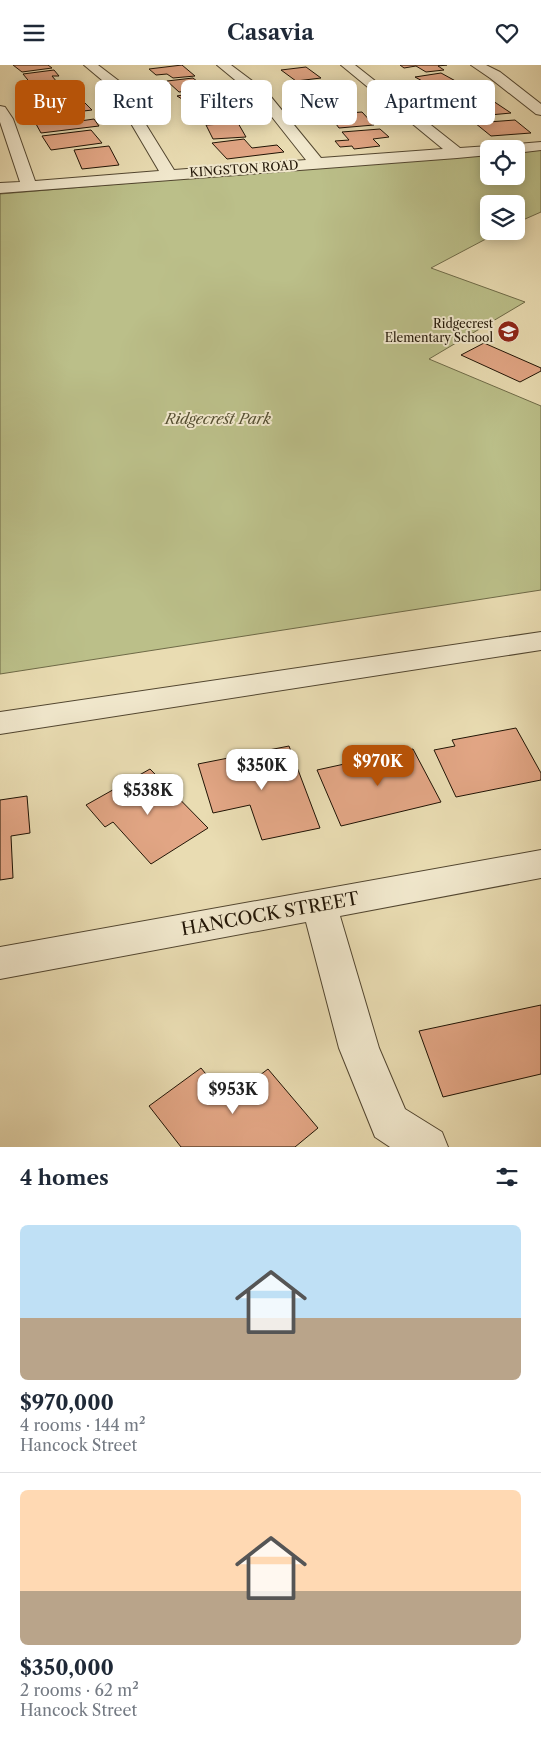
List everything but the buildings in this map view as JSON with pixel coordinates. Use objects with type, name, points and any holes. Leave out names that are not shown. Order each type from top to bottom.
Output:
[{"type":"street","points":[[90,65],[114,83],[169,175]]},
{"type":"street","points":[[223,65],[262,95],[317,163]]},
{"type":"street","points":[[347,65],[457,153]]},
{"type":"street","points":[[477,65],[495,75],[541,111]]},
{"type":"street","points":[[0,110],[6,119],[29,186]]},
{"type":"street","points":[[525,147],[541,146]]},
{"type":"street","name":"KINGSTON ROAD","points":[[0,188],[480,151]]},
{"type":"street","points":[[0,723],[541,641]]},
{"type":"street","name":"HANCOCK STREET","points":[[0,963],[541,864]]},
{"type":"street","points":[[319,905],[359,1048],[390,1123],[427,1147]]},
{"type":"green space","name":"Ridgecrest Park","points":[[541,148],[541,212],[525,219],[525,195],[480,195],[480,240],[484,240],[431,268],[525,302],[429,359],[541,406],[541,590],[0,674],[0,194],[480,154],[480,185],[525,185],[525,149]]},
{"type":"place","name":"Ridgecrest Elementary School","points":[[509,331]]}]
